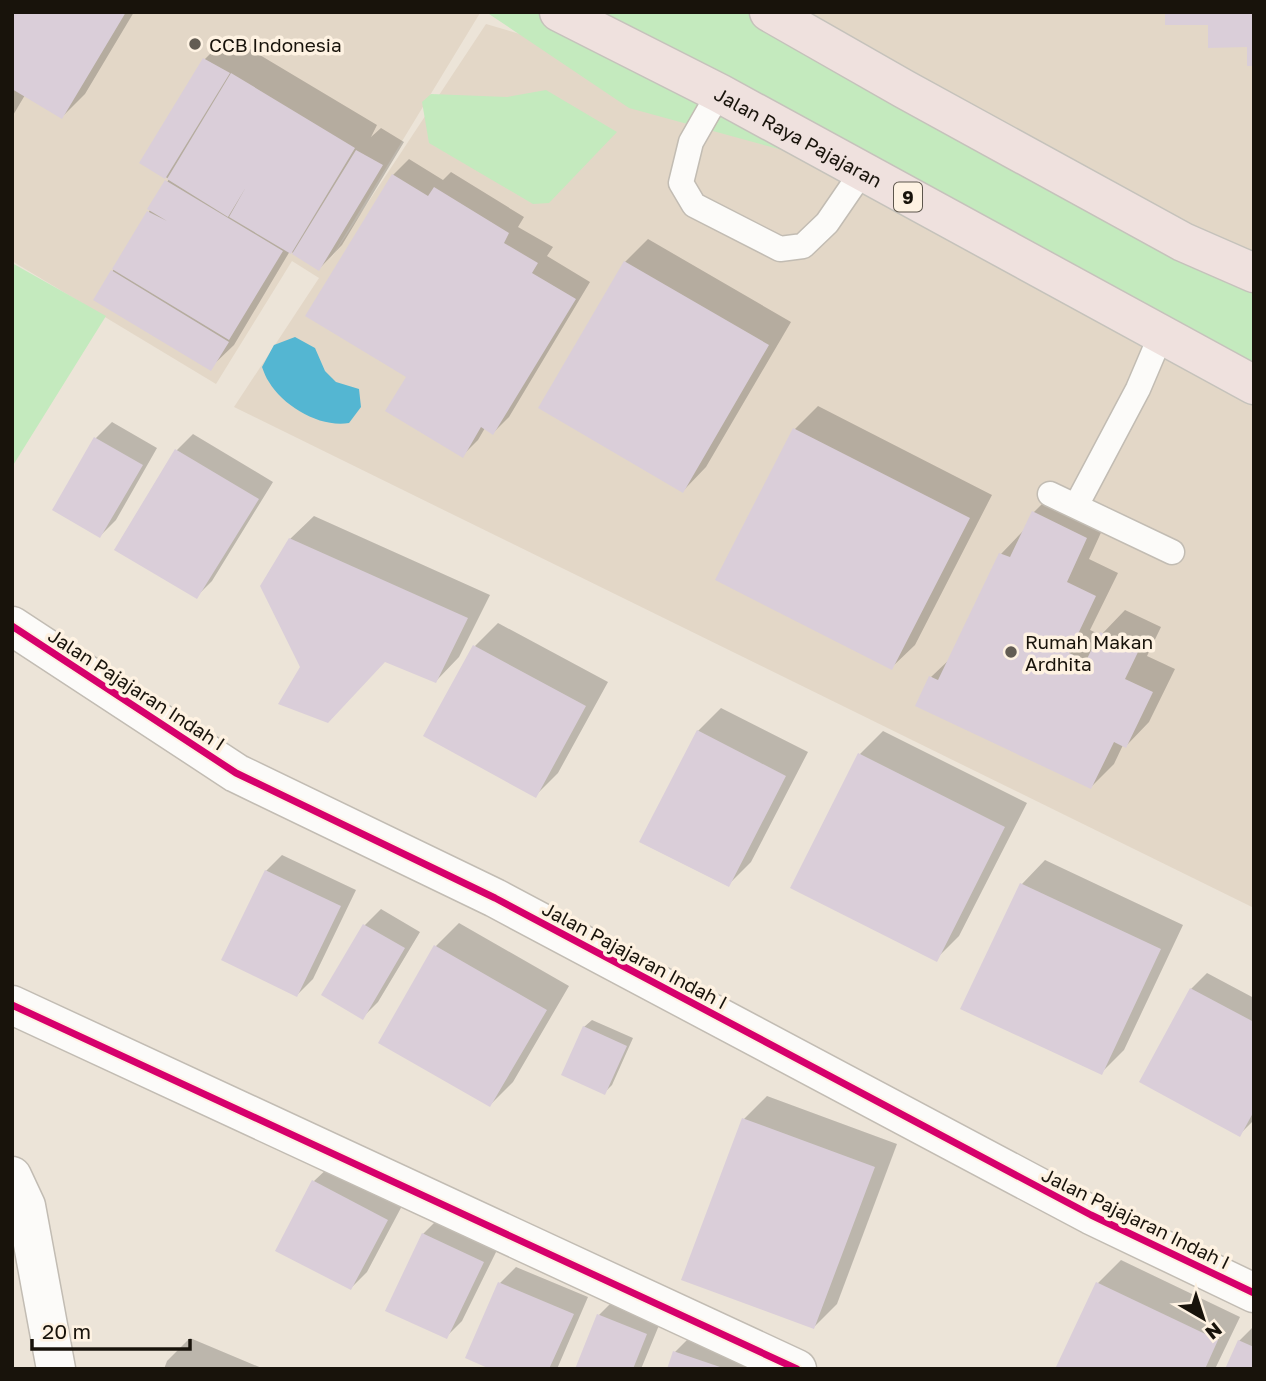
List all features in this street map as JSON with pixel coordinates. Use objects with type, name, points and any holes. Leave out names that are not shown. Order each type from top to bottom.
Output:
[{"type":"highway","name":"Jalan Raya Pajajaran","points":[[559,12],[719,93],[1254,386]]},
{"type":"highway","points":[[769,12],[1183,242],[1254,273]]},
{"type":"street","name":"Jalan Pajajaran Indah I","points":[[12,626],[236,773],[495,898],[1091,1215],[1254,1293]]},
{"type":"street","points":[[12,1005],[797,1369]]},
{"type":"street","points":[[17,1197],[57,1369]]},
{"type":"lane","points":[[719,93],[691,142],[681,183],[694,205],[779,249],[803,246],[827,223],[862,172]]},
{"type":"lane","points":[[1077,504],[1138,389],[1161,335]]},
{"type":"lane","points":[[1050,494],[1077,504],[1172,552]]},
{"type":"shaded area","points":[[12,12],[480,13],[328,263],[486,24],[719,93],[1254,381],[1254,908],[234,407],[319,278],[292,261],[216,384],[12,261]]},
{"type":"shaded area","points":[[767,12],[1254,12],[1254,269]]},
{"type":"green space","points":[[486,12],[767,12],[1254,268],[1254,368],[862,172],[629,108]]},
{"type":"green space","points":[[546,90],[617,132],[549,203],[533,204],[429,143],[422,102],[431,94],[507,97]]},
{"type":"green space","points":[[12,263],[106,316],[12,467]]},
{"type":"water","points":[[295,337],[315,348],[325,371],[336,382],[359,389],[361,407],[349,423],[327,422],[304,414],[284,400],[268,380],[262,367],[274,345]]},
{"type":"building","points":[[12,12],[126,12],[62,119],[12,89]]},
{"type":"building","points":[[1165,12],[1254,12],[1254,66],[1247,66],[1247,47],[1208,48],[1208,25],[1165,25]]},
{"type":"building","points":[[203,58],[230,73],[165,179],[139,163]]},
{"type":"building","points":[[231,73],[355,148],[291,254],[229,217],[246,187],[228,217],[167,179]]},
{"type":"building","points":[[356,150],[383,165],[319,271],[292,254]]},
{"type":"building","points":[[392,174],[428,196],[434,187],[509,233],[504,243],[538,263],[532,273],[576,299],[493,435],[481,427],[463,458],[385,411],[406,377],[305,316]]},
{"type":"building","points":[[165,180],[283,251],[229,340],[112,269],[147,211],[167,221],[147,209]]},
{"type":"building","points":[[624,261],[769,345],[683,493],[538,408]]},
{"type":"building","points":[[111,270],[229,342],[211,371],[93,300]]},
{"type":"building","points":[[793,428],[970,518],[892,670],[715,580]]},
{"type":"building","points":[[94,437],[143,465],[100,538],[52,510]]},
{"type":"building","points":[[175,449],[259,499],[197,599],[114,550]]},
{"type":"building","name":"Rumah Makan Ardhita","points":[[1032,511],[1087,538],[1067,582],[1096,596],[1069,653],[1086,661],[1100,632],[1139,650],[1125,679],[1153,692],[1126,748],[1114,742],[1091,789],[915,706],[929,676],[938,680],[999,553],[1010,557]]},
{"type":"building","points":[[289,538],[468,618],[436,683],[385,662],[328,723],[278,704],[300,667],[260,586]]},
{"type":"building","points":[[473,645],[586,706],[536,798],[423,736]]},
{"type":"building","points":[[697,730],[786,776],[729,887],[639,842]]},
{"type":"building","points":[[858,753],[1005,827],[937,962],[790,888]]},
{"type":"building","points":[[265,870],[341,906],[297,997],[221,960]]},
{"type":"building","points":[[1020,883],[1161,949],[1102,1075],[960,1009]]},
{"type":"building","points":[[363,924],[405,948],[363,1020],[321,995]]},
{"type":"building","points":[[434,945],[547,1010],[490,1107],[378,1043]]},
{"type":"building","points":[[1190,988],[1254,1022],[1254,1111],[1240,1137],[1139,1082]]},
{"type":"building","points":[[583,1026],[627,1046],[605,1095],[561,1075]]},
{"type":"building","points":[[742,1118],[875,1167],[814,1329],[681,1280]]},
{"type":"building","points":[[312,1180],[388,1220],[351,1290],[275,1251]]},
{"type":"building","points":[[422,1233],[484,1262],[447,1339],[385,1311]]},
{"type":"building","points":[[498,1282],[574,1314],[549,1369],[490,1369],[465,1358]]},
{"type":"building","points":[[1096,1282],[1218,1340],[1205,1369],[1055,1369]]},
{"type":"building","points":[[597,1314],[647,1334],[633,1369],[575,1369]]},
{"type":"building","points":[[1238,1340],[1254,1347],[1254,1369],[1225,1369]]},
{"type":"building","points":[[673,1351],[723,1368],[723,1369],[667,1369]]},
{"type":"cycle path","points":[[12,626],[236,773],[495,898],[1091,1215],[1254,1293]]},
{"type":"cycle path","points":[[12,1005],[797,1369]]},
{"type":"place","name":"CCB Indonesia","points":[[195,44]]},
{"type":"place","name":"Rumah Makan Ardhita","points":[[1011,652]]}]
